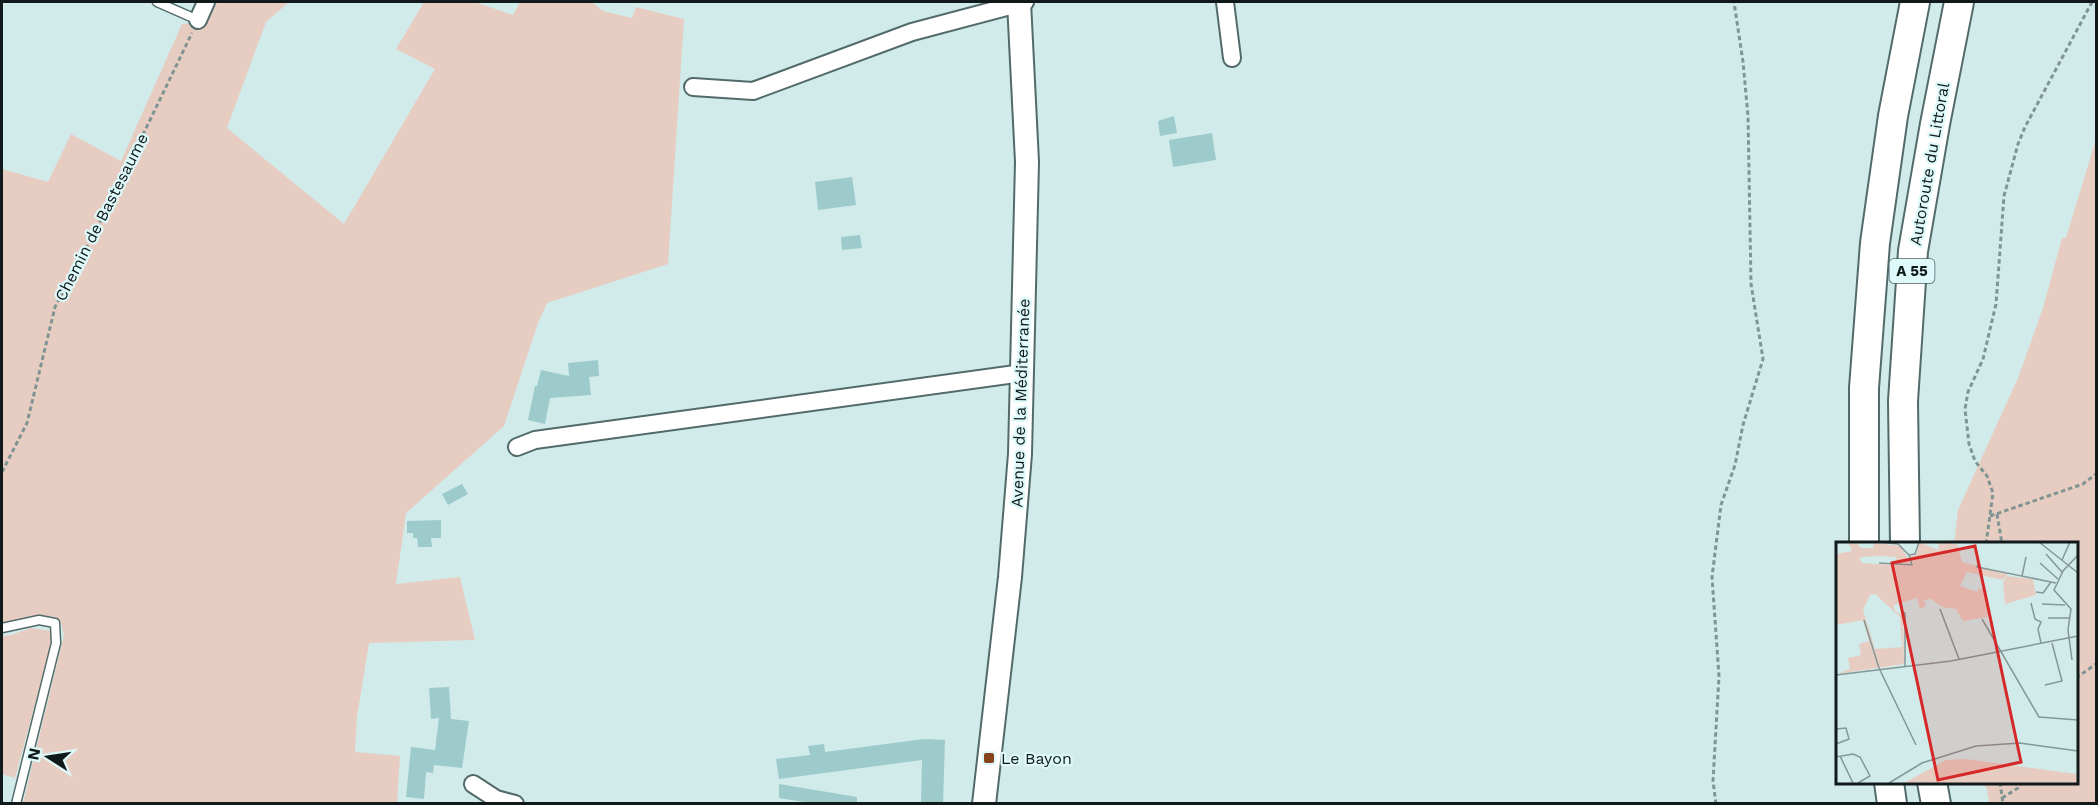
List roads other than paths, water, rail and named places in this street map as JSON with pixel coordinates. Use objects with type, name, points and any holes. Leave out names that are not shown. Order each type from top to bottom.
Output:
[{"type":"highway","name":"A 55","points":[[1864,542],[1864,387],[1875,243],[1893,116],[1916,2]]},
{"type":"highway","name":"Autoroute du Littoral","points":[[1905,542],[1904,401],[1913,251],[1959,2]]},
{"type":"highway","points":[[1889,784],[1892,804]]},
{"type":"highway","points":[[1932,784],[1936,804]]},
{"type":"main road","name":"Avenue de la Méditerranée","points":[[984,804],[1010,577],[1020,454],[1027,162],[1021,2]]},
{"type":"street","points":[[198,20],[206,2]]},
{"type":"street","points":[[693,87],[753,91],[912,32],[1021,2]]},
{"type":"street","points":[[1225,2],[1232,58]]},
{"type":"street","points":[[517,447],[535,440],[1023,373]]},
{"type":"street","points":[[473,784],[496,799],[515,804]]},
{"type":"lane","points":[[157,2],[198,20]]},
{"type":"lane","points":[[2,628],[39,620],[55,623],[56,643],[16,804]]},
{"type":"place","name":"Le Bayon","points":[[989,758]]}]
